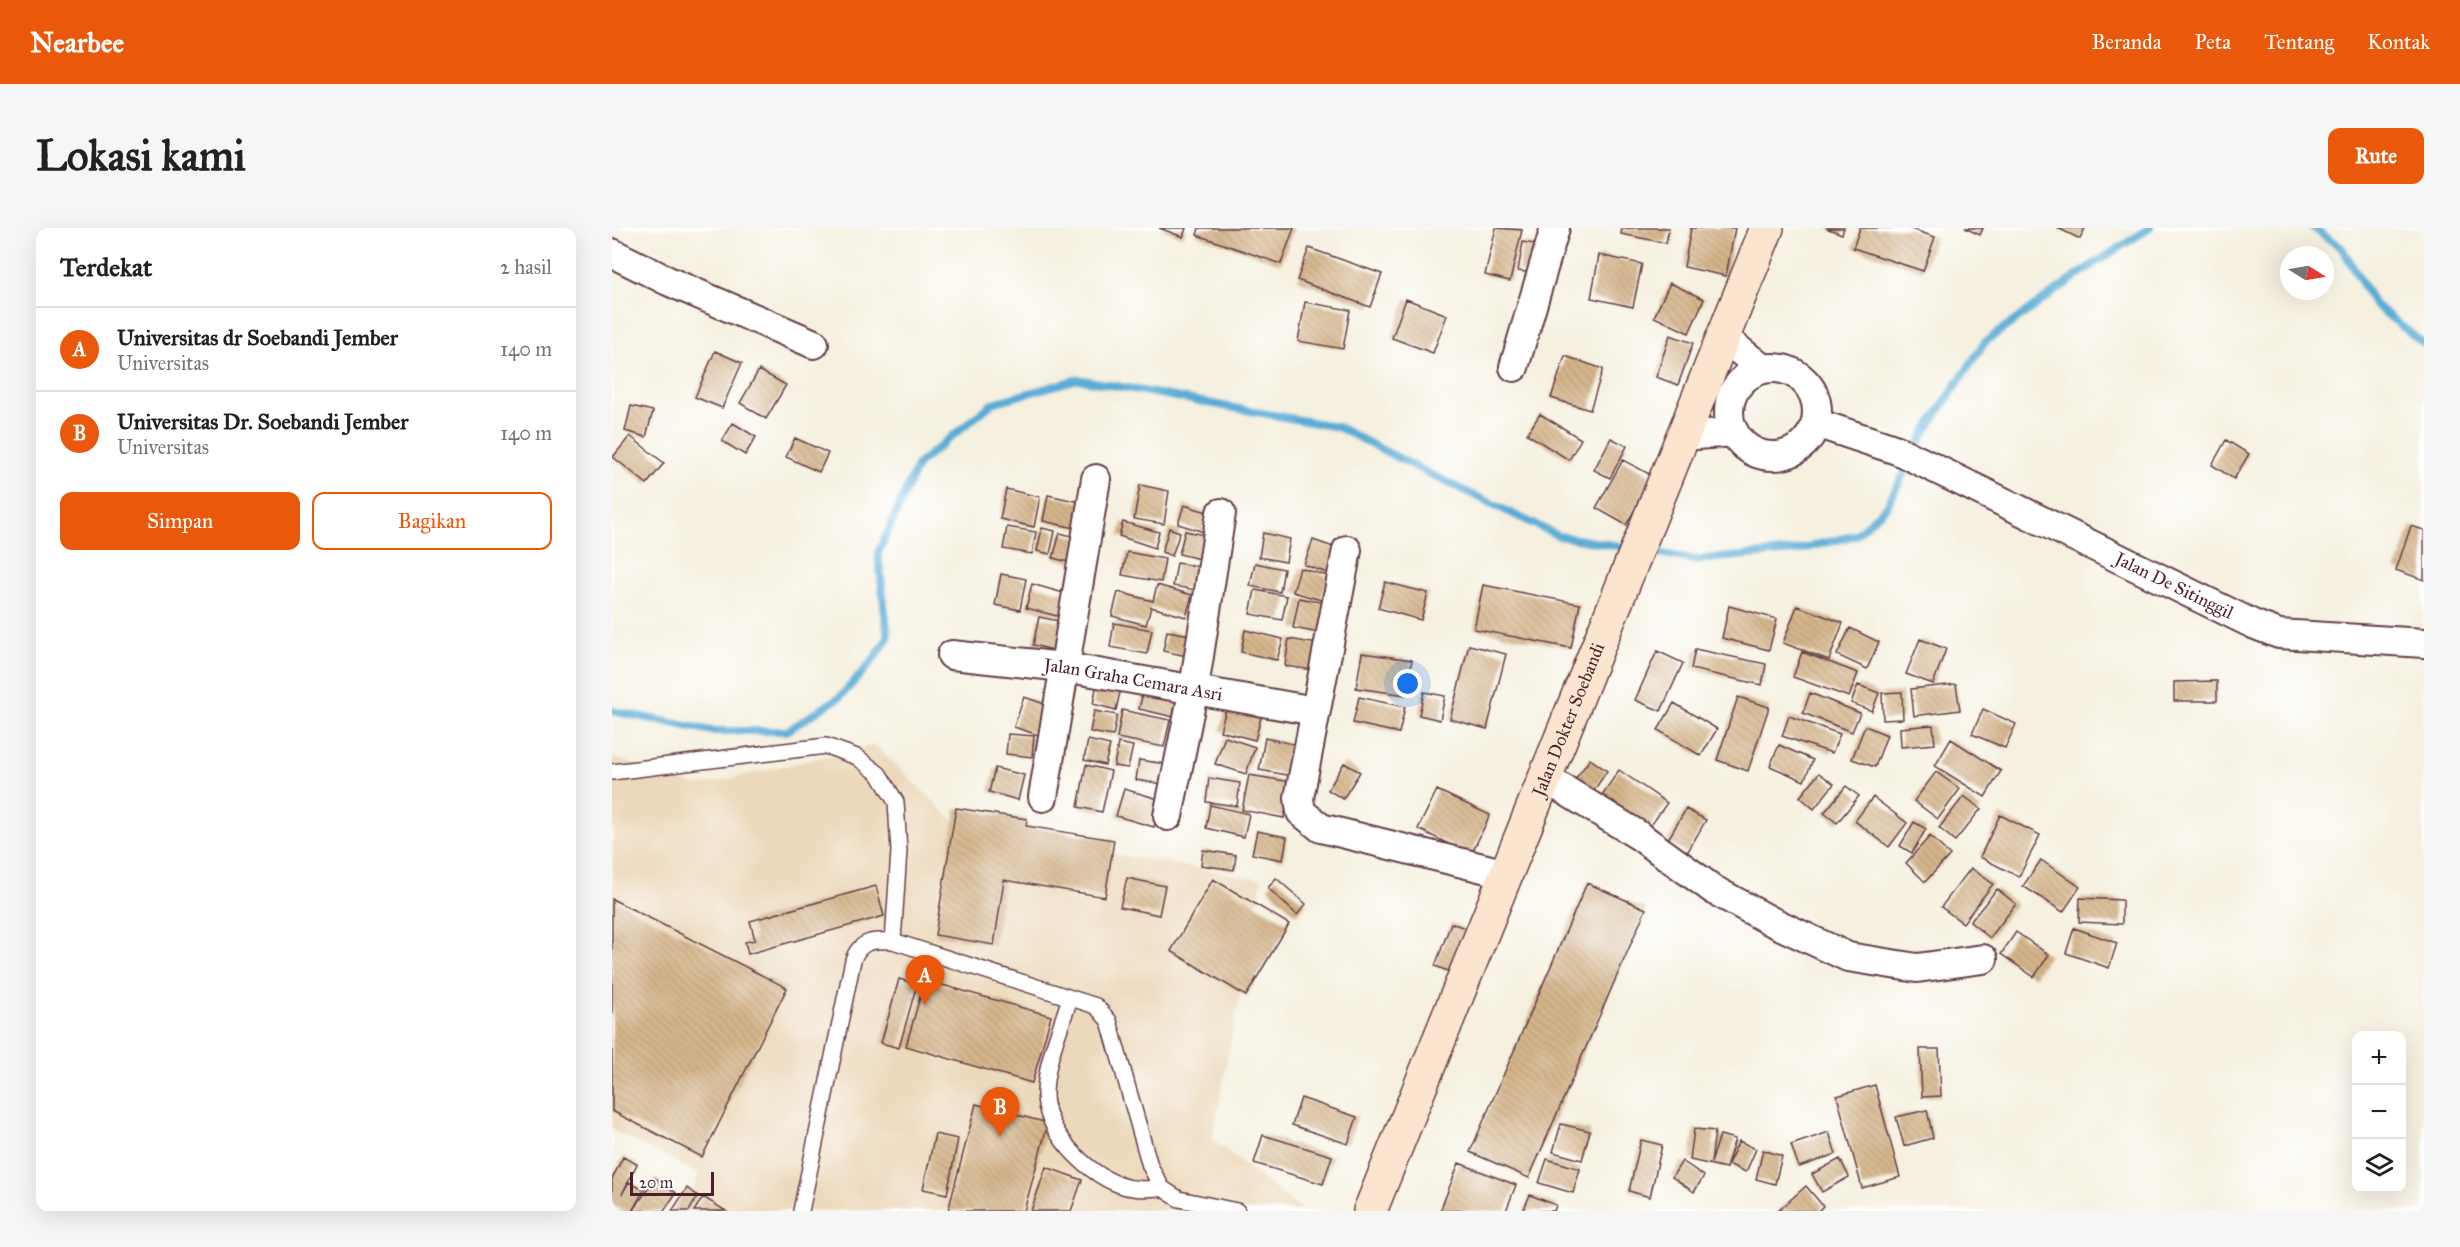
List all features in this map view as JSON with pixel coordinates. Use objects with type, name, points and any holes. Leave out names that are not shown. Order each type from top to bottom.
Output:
[{"type":"main road","name":"Jalan Dokter Soebandi","points":[[1370,1211],[1767,228]]},
{"type":"street","points":[[1514,367],[1556,228]]},
{"type":"street","points":[[612,253],[668,281],[814,344]]},
{"type":"street","points":[[1724,338],[1764,369]]},
{"type":"street","points":[[1764,369],[1784,369],[1802,378],[1814,395],[1817,409],[1816,423],[1810,437],[1802,447],[1777,457],[1764,456],[1752,451],[1734,432],[1729,406],[1733,393],[1751,374],[1764,369]]},
{"type":"street","name":"Jalan De Sitinggil","points":[[1816,423],[1897,450],[2253,624],[2279,633],[2424,643]]},
{"type":"street","points":[[1683,436],[1734,432]]},
{"type":"street","points":[[1043,797],[1096,479]]},
{"type":"street","points":[[1168,816],[1194,688],[1221,513]]},
{"type":"street","points":[[1347,550],[1299,798],[1301,812],[1321,828],[1506,874]]},
{"type":"street","name":"Jalan Graha Cemara Asri","points":[[952,655],[1064,668],[1194,688],[1315,711]]},
{"type":"street","points":[[1545,778],[1638,835],[1714,890],[1771,921],[1848,957],[1917,968],[1983,959]]},
{"type":"lane","points":[[612,772],[826,747],[857,757],[879,774],[896,802],[899,851],[892,941]]},
{"type":"lane","points":[[801,1211],[853,960],[860,947],[866,943],[892,941],[1096,1006],[1109,1022],[1150,1166],[1162,1188],[1179,1199],[1237,1211]]},
{"type":"lane","points":[[1070,998],[1046,1083],[1046,1104],[1050,1115],[1067,1145],[1095,1170],[1130,1188],[1162,1188]]},
{"type":"shaded area","points":[[875,745],[962,829],[1262,879],[1212,1139],[1303,1211],[685,1211],[699,1174],[612,1130],[612,757],[698,786]]},
{"type":"building","points":[[1159,228],[1186,228],[1183,237]]},
{"type":"building","points":[[1199,228],[1294,228],[1281,264],[1197,235]]},
{"type":"building","points":[[1496,228],[1522,230],[1510,281],[1485,275]]},
{"type":"building","points":[[1622,228],[1669,228],[1666,243],[1621,234]]},
{"type":"building","points":[[1691,228],[1735,228],[1726,276],[1684,267]]},
{"type":"building","points":[[1826,228],[1844,228],[1842,234]]},
{"type":"building","points":[[1860,228],[1908,228],[1935,237],[1923,271],[1853,248]]},
{"type":"building","points":[[1965,228],[1983,228],[1980,235]]},
{"type":"building","points":[[2058,228],[2085,228],[2080,239]]},
{"type":"building","points":[[1523,242],[1539,245],[1535,273],[1518,271]]},
{"type":"building","points":[[1309,248],[1382,274],[1370,307],[1297,280]]},
{"type":"building","points":[[1599,255],[1642,264],[1633,307],[1591,298]]},
{"type":"building","points":[[1670,283],[1704,299],[1689,333],[1654,317]]},
{"type":"building","points":[[1406,299],[1447,315],[1433,353],[1392,338]]},
{"type":"building","points":[[1305,302],[1350,310],[1343,349],[1298,341]]},
{"type":"building","points":[[1670,335],[1693,343],[1678,385],[1656,377]]},
{"type":"building","points":[[715,351],[742,363],[722,408],[695,397]]},
{"type":"building","points":[[1565,356],[1603,369],[1590,410],[1551,398]]},
{"type":"building","points":[[759,370],[786,385],[766,419],[740,403]]},
{"type":"building","points":[[631,406],[653,411],[646,437],[625,431]]},
{"type":"building","points":[[1540,414],[1581,439],[1569,460],[1527,434]]},
{"type":"building","points":[[733,423],[756,437],[745,455],[722,441]]},
{"type":"building","points":[[630,436],[664,463],[647,484],[613,457]]},
{"type":"building","points":[[795,438],[828,453],[819,472],[786,457]]},
{"type":"building","points":[[1611,438],[1627,446],[1610,478],[1594,470]]},
{"type":"building","points":[[2226,440],[2249,454],[2234,479],[2212,465]]},
{"type":"building","points":[[1623,460],[1653,476],[1626,525],[1596,508]]},
{"type":"building","points":[[1140,485],[1169,491],[1164,524],[1134,519]]},
{"type":"building","points":[[1006,489],[1040,497],[1034,527],[1000,519]]},
{"type":"building","points":[[1048,495],[1089,504],[1084,530],[1043,521]]},
{"type":"building","points":[[1184,505],[1210,513],[1204,532],[1178,524]]},
{"type":"building","points":[[1123,522],[1159,532],[1155,548],[1119,536]]},
{"type":"building","points":[[2411,526],[2424,530],[2424,580],[2396,570]]},
{"type":"building","points":[[1007,527],[1036,532],[1032,554],[1003,549]]},
{"type":"building","points":[[1042,528],[1055,531],[1050,554],[1037,551]]},
{"type":"building","points":[[1169,528],[1180,532],[1172,556],[1162,552]]},
{"type":"building","points":[[1185,531],[1214,537],[1208,561],[1179,554]]},
{"type":"building","points":[[1060,533],[1079,538],[1072,563],[1053,558]]},
{"type":"building","points":[[1263,533],[1290,539],[1286,562],[1259,557]]},
{"type":"building","points":[[1313,540],[1336,548],[1328,573],[1304,565]]},
{"type":"building","points":[[1127,552],[1165,559],[1161,582],[1122,575]]},
{"type":"building","points":[[1177,563],[1201,567],[1196,590],[1173,586]]},
{"type":"building","points":[[1255,563],[1284,569],[1280,592],[1250,586]]},
{"type":"building","points":[[1300,568],[1328,576],[1321,600],[1293,592]]},
{"type":"building","points":[[1001,574],[1026,579],[1020,610],[995,605]]},
{"type":"building","points":[[1385,582],[1428,593],[1421,620],[1378,608]]},
{"type":"building","points":[[1032,584],[1067,594],[1061,617],[1026,608]]},
{"type":"building","points":[[1157,585],[1192,595],[1186,617],[1151,607],[1146,625],[1112,616],[1118,592],[1153,601]]},
{"type":"building","points":[[1483,585],[1580,604],[1571,648],[1474,629]]},
{"type":"building","points":[[1255,590],[1287,596],[1282,620],[1250,614]]},
{"type":"building","points":[[1299,598],[1330,604],[1325,634],[1293,628]]},
{"type":"building","points":[[1729,606],[1777,619],[1769,650],[1722,638]]},
{"type":"building","points":[[1797,606],[1843,623],[1829,660],[1783,643]]},
{"type":"building","points":[[1039,617],[1064,622],[1057,651],[1033,645]]},
{"type":"building","points":[[1114,623],[1152,630],[1147,654],[1110,647]]},
{"type":"building","points":[[1850,628],[1879,642],[1867,669],[1837,655]]},
{"type":"building","points":[[1245,630],[1283,639],[1277,660],[1241,652]]},
{"type":"building","points":[[1167,631],[1191,635],[1187,656],[1163,651]]},
{"type":"building","points":[[1289,639],[1318,644],[1314,670],[1285,666]]},
{"type":"building","points":[[1920,639],[1946,649],[1933,684],[1906,674]]},
{"type":"building","points":[[1469,645],[1506,654],[1487,729],[1450,719]]},
{"type":"building","points":[[1695,649],[1766,664],[1762,685],[1691,669]]},
{"type":"building","points":[[1657,651],[1683,663],[1661,711],[1635,700]]},
{"type":"building","points":[[1802,652],[1858,673],[1849,697],[1793,677]]},
{"type":"building","points":[[1362,653],[1412,660],[1406,695],[1356,688]]},
{"type":"building","points":[[1098,678],[1122,683],[1116,710],[1093,704]]},
{"type":"building","points":[[2217,681],[2217,701],[2174,701],[2174,682]]},
{"type":"building","points":[[1145,684],[1189,694],[1183,719],[1139,709]]},
{"type":"building","points":[[1956,684],[1960,710],[1914,716],[1911,689]]},
{"type":"building","points":[[1858,685],[1879,693],[1872,711],[1851,703]]},
{"type":"building","points":[[1424,692],[1445,696],[1440,720],[1419,715]]},
{"type":"building","points":[[1902,692],[1903,719],[1883,720],[1882,693]]},
{"type":"building","points":[[1810,693],[1860,713],[1852,732],[1803,713]]},
{"type":"building","points":[[1024,697],[1048,705],[1038,735],[1014,727]]},
{"type":"building","points":[[1359,697],[1405,707],[1399,733],[1353,723]]},
{"type":"building","points":[[1738,697],[1769,707],[1748,771],[1717,760]]},
{"type":"building","points":[[1228,702],[1263,710],[1255,740],[1220,731]]},
{"type":"building","points":[[1674,703],[1717,729],[1701,756],[1658,730]]},
{"type":"building","points":[[1983,709],[2016,724],[2005,748],[1972,734]]},
{"type":"building","points":[[1122,710],[1170,720],[1164,747],[1117,738]]},
{"type":"building","points":[[1094,711],[1117,715],[1113,736],[1090,732]]},
{"type":"building","points":[[1789,716],[1840,734],[1832,753],[1782,736]]},
{"type":"building","points":[[1933,725],[1935,744],[1901,747],[1900,728]]},
{"type":"building","points":[[1865,726],[1887,735],[1875,767],[1852,759]]},
{"type":"building","points":[[1008,734],[1034,736],[1032,757],[1006,754]]},
{"type":"building","points":[[1225,737],[1255,747],[1246,774],[1215,764]]},
{"type":"building","points":[[1265,738],[1298,745],[1292,776],[1259,770]]},
{"type":"building","points":[[1951,739],[2001,771],[1985,797],[1935,766]]},
{"type":"building","points":[[1088,740],[1110,745],[1105,765],[1084,760]]},
{"type":"building","points":[[1118,743],[1133,746],[1128,768],[1114,766]]},
{"type":"building","points":[[1779,745],[1813,760],[1804,781],[1770,766]]},
{"type":"building","points":[[1590,759],[1607,771],[1591,795],[1573,782]]},
{"type":"building","points":[[1139,760],[1166,764],[1162,784],[1136,780]]},
{"type":"building","points":[[1344,763],[1360,772],[1343,799],[1328,790]]},
{"type":"building","points":[[1086,765],[1111,771],[1102,812],[1078,807]]},
{"type":"building","points":[[995,768],[1024,775],[1018,800],[989,792]]},
{"type":"building","points":[[1619,770],[1667,803],[1649,828],[1602,795]]},
{"type":"building","points":[[1936,772],[1960,789],[1938,819],[1914,801]]},
{"type":"building","points":[[1819,773],[1834,784],[1814,809],[1800,797]]},
{"type":"building","points":[[1249,775],[1291,782],[1284,818],[1242,810]]},
{"type":"building","points":[[1209,778],[1240,783],[1237,806],[1206,802]]},
{"type":"building","points":[[1846,786],[1859,796],[1837,823],[1824,813]]},
{"type":"building","points":[[1124,789],[1162,800],[1154,827],[1116,816]]},
{"type":"building","points":[[1437,790],[1490,815],[1471,855],[1418,829]]},
{"type":"building","points":[[1964,796],[1981,809],[1955,841],[1939,828]]},
{"type":"building","points":[[1873,797],[1907,823],[1889,847],[1855,821]]},
{"type":"building","points":[[1210,805],[1249,814],[1244,837],[1206,828]]},
{"type":"building","points":[[956,808],[1027,819],[1026,826],[1114,840],[1105,897],[1004,880],[994,945],[935,935]]},
{"type":"building","points":[[1686,809],[1706,820],[1687,853],[1667,841]]},
{"type":"building","points":[[2000,815],[2040,835],[2019,877],[1980,857]]},
{"type":"building","points":[[1914,822],[1926,829],[1912,853],[1900,846]]},
{"type":"building","points":[[1257,831],[1287,837],[1283,860],[1252,854]]},
{"type":"building","points":[[1930,836],[1950,855],[1925,882],[1906,863]]},
{"type":"building","points":[[1203,850],[1236,855],[1234,870],[1201,865]]},
{"type":"building","points":[[2041,860],[2080,887],[2063,912],[2023,886]]},
{"type":"building","points":[[1971,868],[1993,884],[1963,923],[1941,907]]},
{"type":"building","points":[[1127,878],[1165,886],[1159,915],[1120,907]]},
{"type":"building","points":[[1276,878],[1306,904],[1297,915],[1268,888]]},
{"type":"building","points":[[1213,879],[1289,924],[1246,996],[1171,951]]},
{"type":"building","points":[[1587,883],[1646,909],[1529,1178],[1470,1152]]},
{"type":"building","points":[[876,886],[884,916],[748,954],[745,942],[755,940],[750,921]]},
{"type":"building","points":[[1997,889],[2016,904],[1990,938],[1970,922]]},
{"type":"building","points":[[2080,898],[2122,900],[2122,924],[2079,922]]},
{"type":"building","points":[[612,899],[787,988],[702,1157],[612,1111]]},
{"type":"building","points":[[1451,923],[1477,932],[1461,976],[1435,966]]},
{"type":"building","points":[[2074,928],[2117,943],[2109,968],[2066,953]]},
{"type":"building","points":[[2016,932],[2049,955],[2034,977],[2001,954]]},
{"type":"building","points":[[899,979],[917,984],[899,1048],[881,1043]]},
{"type":"building","points":[[925,980],[1051,1016],[1032,1083],[906,1046]]},
{"type":"building","points":[[1920,1049],[1939,1049],[1941,1096],[1922,1097]]},
{"type":"building","points":[[1875,1085],[1900,1177],[1862,1188],[1837,1096]]},
{"type":"building","points":[[1301,1098],[1357,1117],[1348,1144],[1292,1125]]},
{"type":"building","points":[[976,1104],[1048,1123],[1024,1211],[948,1211]]},
{"type":"building","points":[[1927,1110],[1933,1138],[1904,1146],[1896,1117]]},
{"type":"building","points":[[1561,1124],[1590,1131],[1582,1160],[1553,1152]]},
{"type":"building","points":[[1694,1129],[1715,1131],[1711,1163],[1720,1135],[1735,1139],[1726,1168],[1690,1160]]},
{"type":"building","points":[[1829,1132],[1836,1154],[1799,1167],[1791,1145]]},
{"type":"building","points":[[935,1134],[958,1139],[947,1194],[923,1189]]},
{"type":"building","points":[[1263,1135],[1332,1156],[1323,1184],[1254,1163]]},
{"type":"building","points":[[1641,1140],[1662,1145],[1650,1197],[1629,1191]]},
{"type":"building","points":[[1739,1141],[1756,1149],[1746,1172],[1728,1164]]},
{"type":"building","points":[[1763,1150],[1782,1156],[1775,1184],[1756,1179]]},
{"type":"building","points":[[623,1157],[637,1164],[622,1194],[629,1182],[644,1190],[632,1211],[622,1211],[612,1205],[612,1179]]},
{"type":"building","points":[[1547,1159],[1580,1169],[1573,1193],[1539,1183]]},
{"type":"building","points":[[1840,1159],[1849,1177],[1822,1192],[1812,1174]]},
{"type":"building","points":[[1682,1161],[1704,1176],[1694,1192],[1672,1177]]},
{"type":"building","points":[[1459,1163],[1516,1185],[1506,1211],[1440,1211]]},
{"type":"building","points":[[1046,1167],[1082,1180],[1071,1211],[1031,1211]]},
{"type":"building","points":[[655,1178],[676,1193],[664,1211],[633,1211]]},
{"type":"building","points":[[1806,1186],[1823,1206],[1818,1211],[1778,1211]]},
{"type":"building","points":[[687,1188],[698,1196],[689,1211],[672,1211]]},
{"type":"building","points":[[1530,1195],[1556,1205],[1554,1211],[1523,1211]]},
{"type":"building","points":[[703,1197],[726,1211],[694,1211]]},
{"type":"waterway","points":[[1643,550],[1695,560],[1793,551],[1856,535],[1887,506],[1925,432],[1985,342],[2092,265],[2150,228]]},
{"type":"waterway","points":[[2313,228],[2342,248],[2374,304],[2424,344]]},
{"type":"waterway","points":[[612,711],[712,731],[787,731],[840,697],[870,664],[888,638],[878,553],[918,464],[993,403],[1078,379],[1338,427],[1559,536],[1630,548]]},
{"type":"place","name":"Universitas dr Soebandi Jember","points":[[925,1005]]},
{"type":"place","name":"Universitas Dr. Soebandi Jember","points":[[1000,1137]]}]
